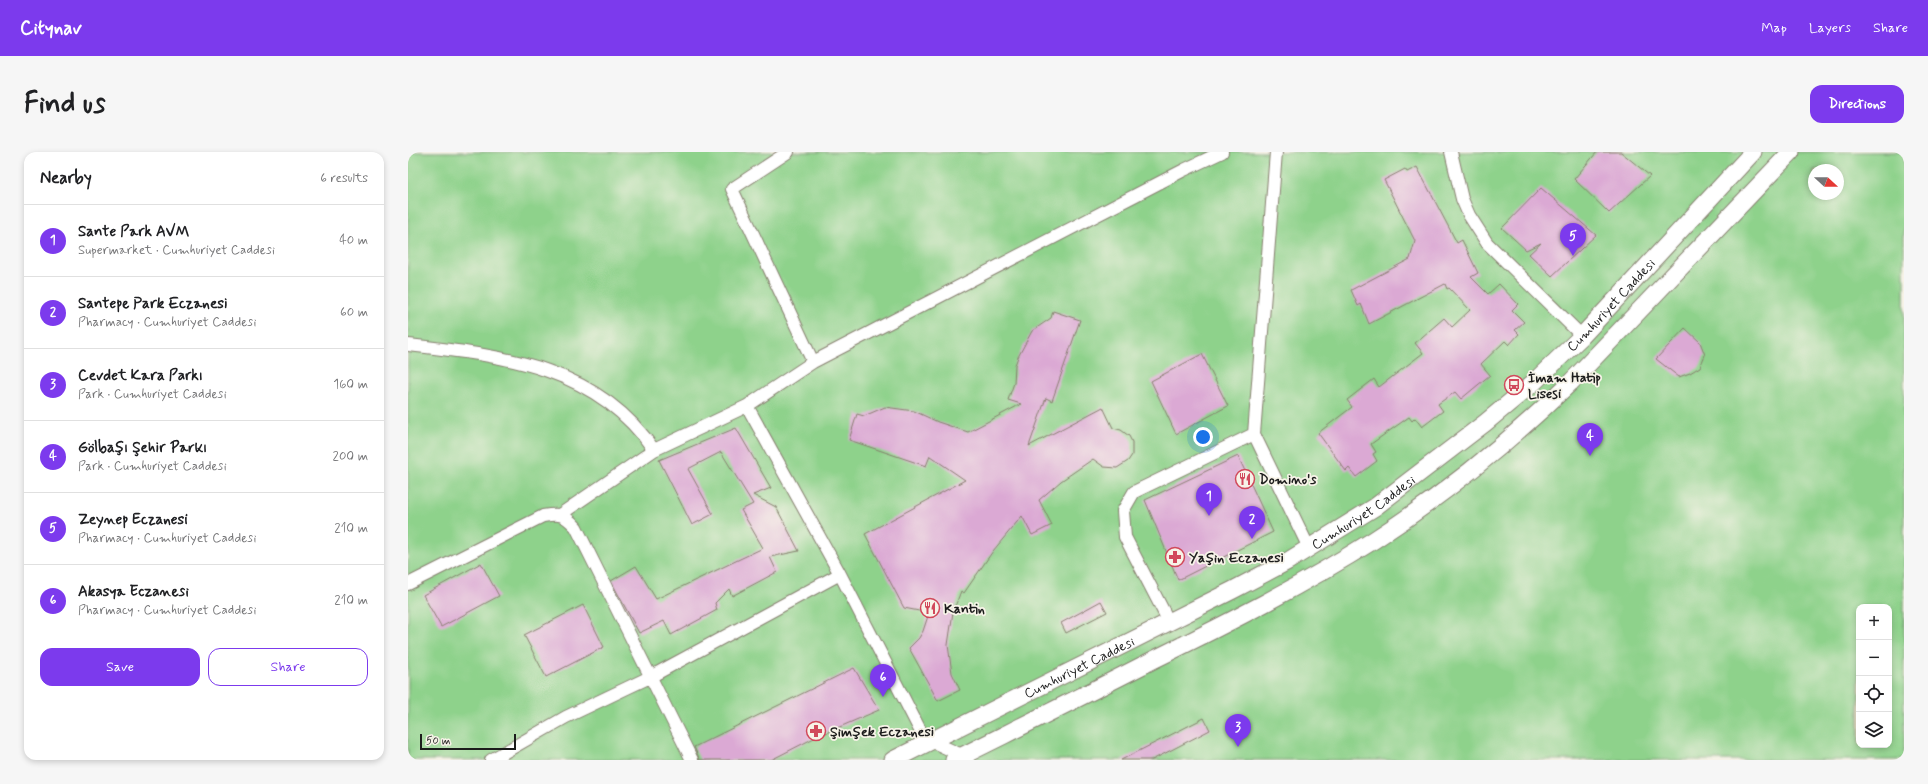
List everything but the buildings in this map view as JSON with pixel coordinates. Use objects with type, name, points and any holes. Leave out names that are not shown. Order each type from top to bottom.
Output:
[{"type":"main road","name":"Cumhuriyet Caddesi","points":[[893,760],[1240,587],[1309,548],[1375,507],[1485,423],[1533,383],[1582,336],[1753,152]]},
{"type":"main road","name":"Cumhuriyet Caddesi","points":[[962,759],[1291,589],[1369,544],[1420,509],[1463,476],[1570,383],[1791,152]]},
{"type":"street","points":[[788,152],[732,189],[813,362]]},
{"type":"street","points":[[408,584],[543,516],[561,514],[654,450],[747,406],[813,362],[1170,177],[1222,152]]},
{"type":"street","points":[[1276,152],[1254,434],[1309,548]]},
{"type":"street","points":[[1451,152],[1462,199],[1469,215],[1487,243],[1582,336]]},
{"type":"street","points":[[408,345],[479,353],[534,366],[586,387],[605,398],[640,430],[654,450]]},
{"type":"street","points":[[747,406],[840,574],[922,734],[962,759]]},
{"type":"street","points":[[1169,622],[1125,537],[1123,511],[1134,492],[1254,434]]},
{"type":"street","points":[[561,514],[569,519],[576,527],[692,760]]},
{"type":"street","points":[[491,760],[566,717],[650,677],[840,574]]},
{"type":"green space","points":[[408,152],[1904,152],[1904,760],[408,760]]},
{"type":"place","name":"Zeynep Eczanesi","points":[[1573,256]]},
{"type":"place","name":"İmam Hatip Lisesi","points":[[1514,385]]},
{"type":"place","name":"Gölbaşı Şehir Parkı","points":[[1590,456]]},
{"type":"place","name":"Domino's","points":[[1245,479]]},
{"type":"place","name":"Sante Park AVM","points":[[1209,516]]},
{"type":"place","name":"Santepe Park Eczanesi","points":[[1252,539]]},
{"type":"place","name":"Yaşin Eczanesi","points":[[1175,557]]},
{"type":"place","name":"Kantin","points":[[930,608]]},
{"type":"place","name":"Akasya Eczanesi","points":[[883,697]]},
{"type":"place","name":"Şimşek Eczanesi","points":[[816,731]]},
{"type":"place","name":"Cevdet Kara Parkı","points":[[1238,747]]}]
